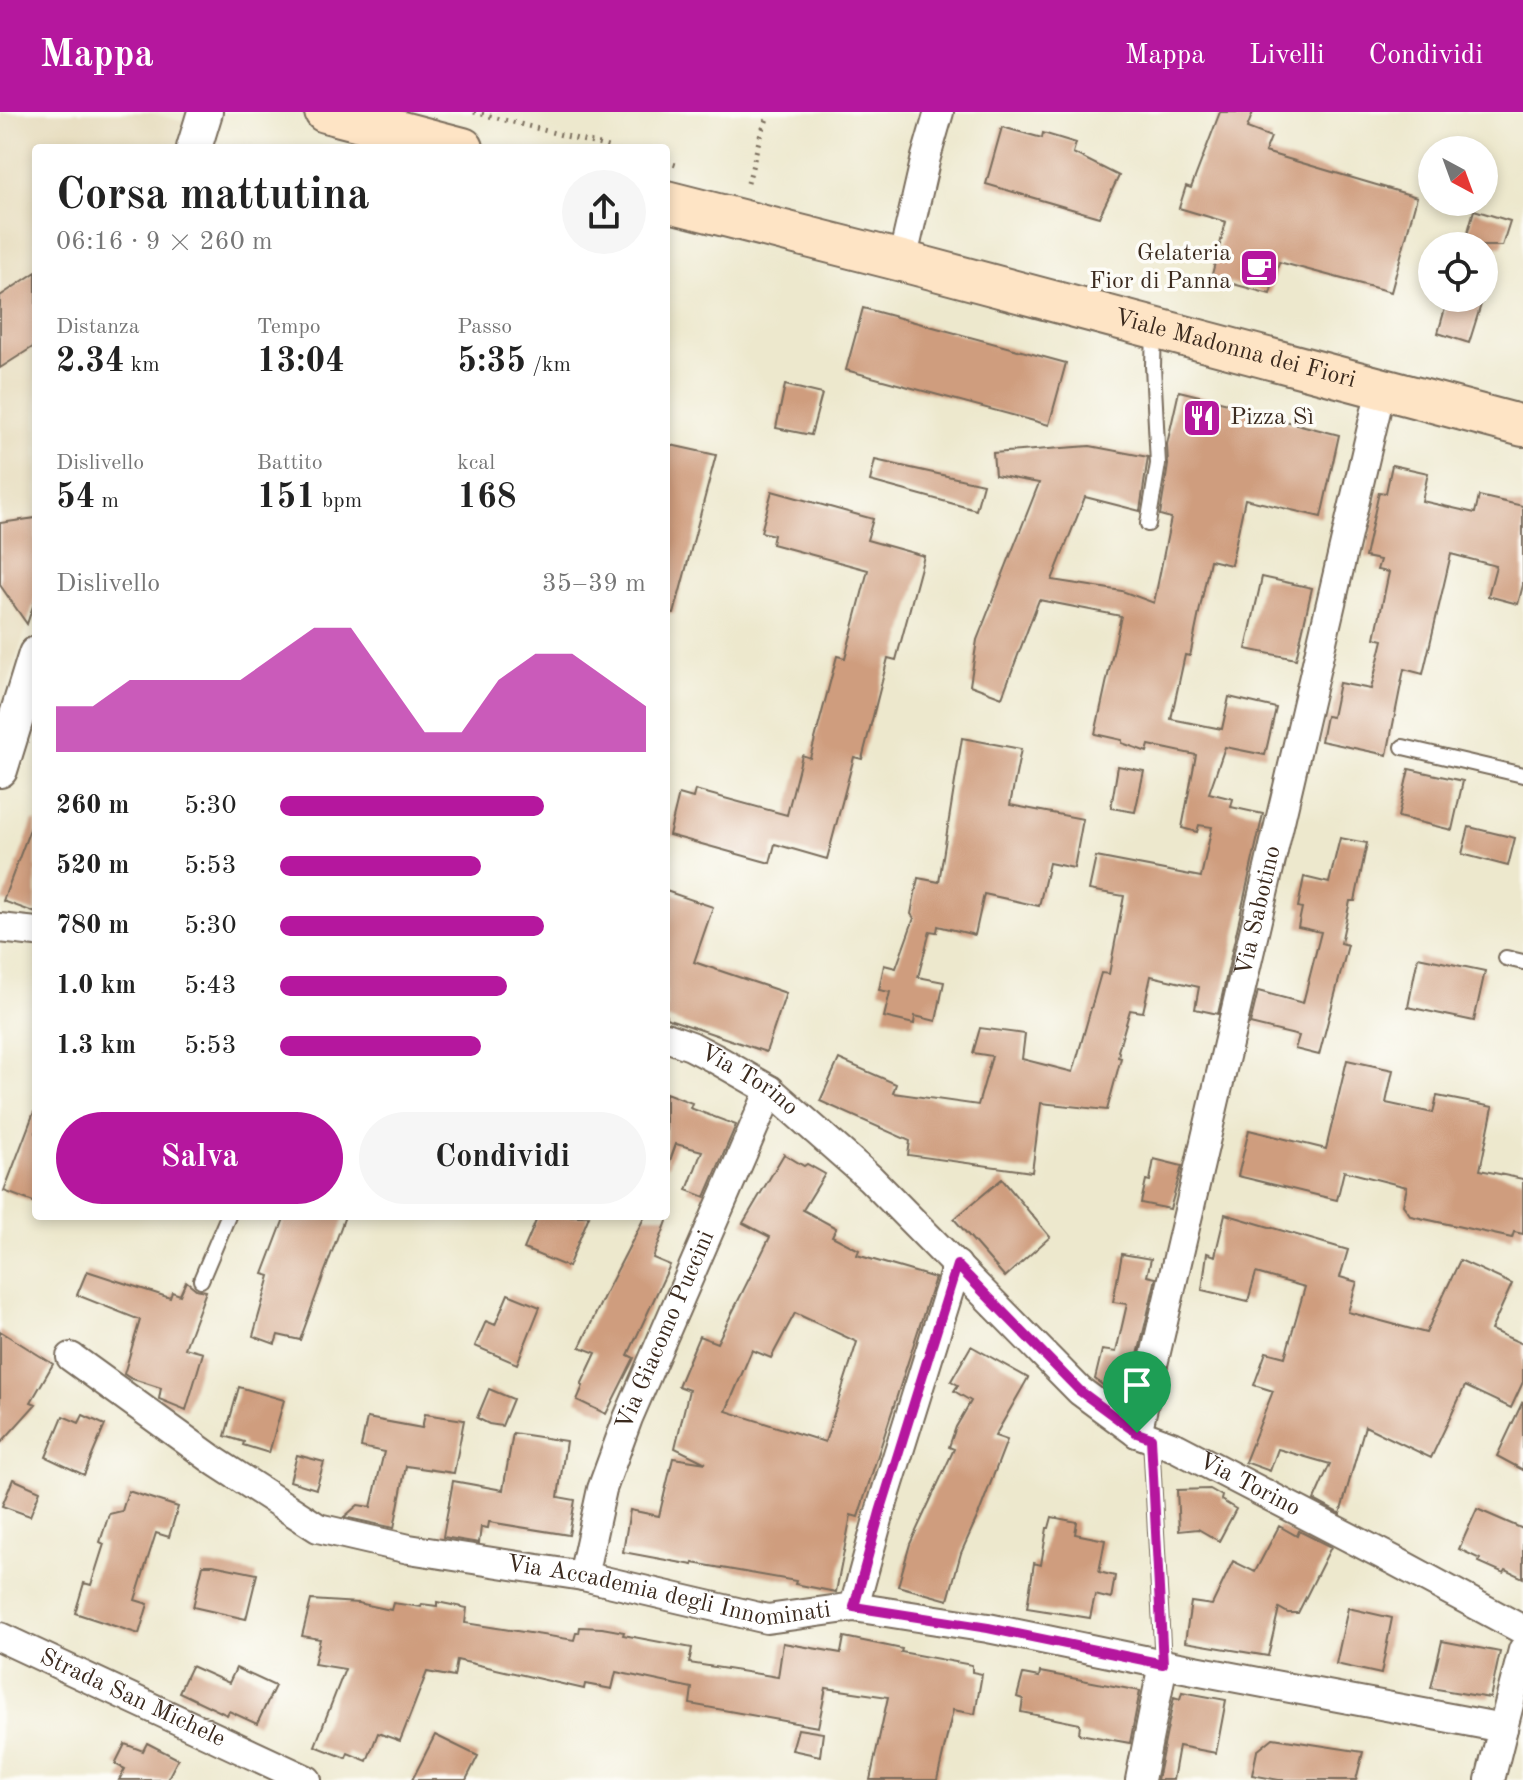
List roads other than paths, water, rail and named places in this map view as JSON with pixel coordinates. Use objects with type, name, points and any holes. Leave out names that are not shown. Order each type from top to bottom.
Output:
[{"type":"main road","points":[[325,112],[448,144]]},
{"type":"main road","name":"Viale Madonna dei Fiori","points":[[670,202],[1523,426]]},
{"type":"street","points":[[195,144],[205,112]]},
{"type":"street","points":[[902,261],[939,112]]},
{"type":"street","name":"Via Sabotino","points":[[1144,1435],[1381,389]]},
{"type":"street","points":[[0,770],[32,667]]},
{"type":"street","points":[[0,928],[32,932]]},
{"type":"street","name":"Via Torino","points":[[670,1038],[691,1046],[770,1090],[870,1178],[1080,1391],[1144,1435],[1177,1448],[1523,1630]]},
{"type":"street","name":"Via Giacomo Puccini","points":[[583,1576],[602,1489],[628,1418],[770,1090]]},
{"type":"street","points":[[854,1607],[880,1512],[957,1265]]},
{"type":"street","name":"Via Accademia degli Innominati","points":[[71,1357],[216,1462],[318,1528],[409,1549],[583,1576],[767,1619],[854,1607],[988,1628],[1503,1728]]},
{"type":"street","name":"Strada San Michele","points":[[0,1637],[307,1780]]},
{"type":"street","points":[[1490,1780],[1523,1650]]},
{"type":"street","points":[[1140,1780],[1163,1664]]},
{"type":"lane","points":[[1148,524],[1158,464],[1154,328]]},
{"type":"lane","points":[[1403,747],[1523,775]]},
{"type":"lane","points":[[1506,958],[1523,962]]},
{"type":"lane","points":[[201,1280],[226,1220]]},
{"type":"lane","points":[[1144,1435],[1163,1664]]},
{"type":"place","name":"Gelateria Fior di Panna","points":[[1259,268]]},
{"type":"place","name":"Pizza Sì","points":[[1202,418]]}]
